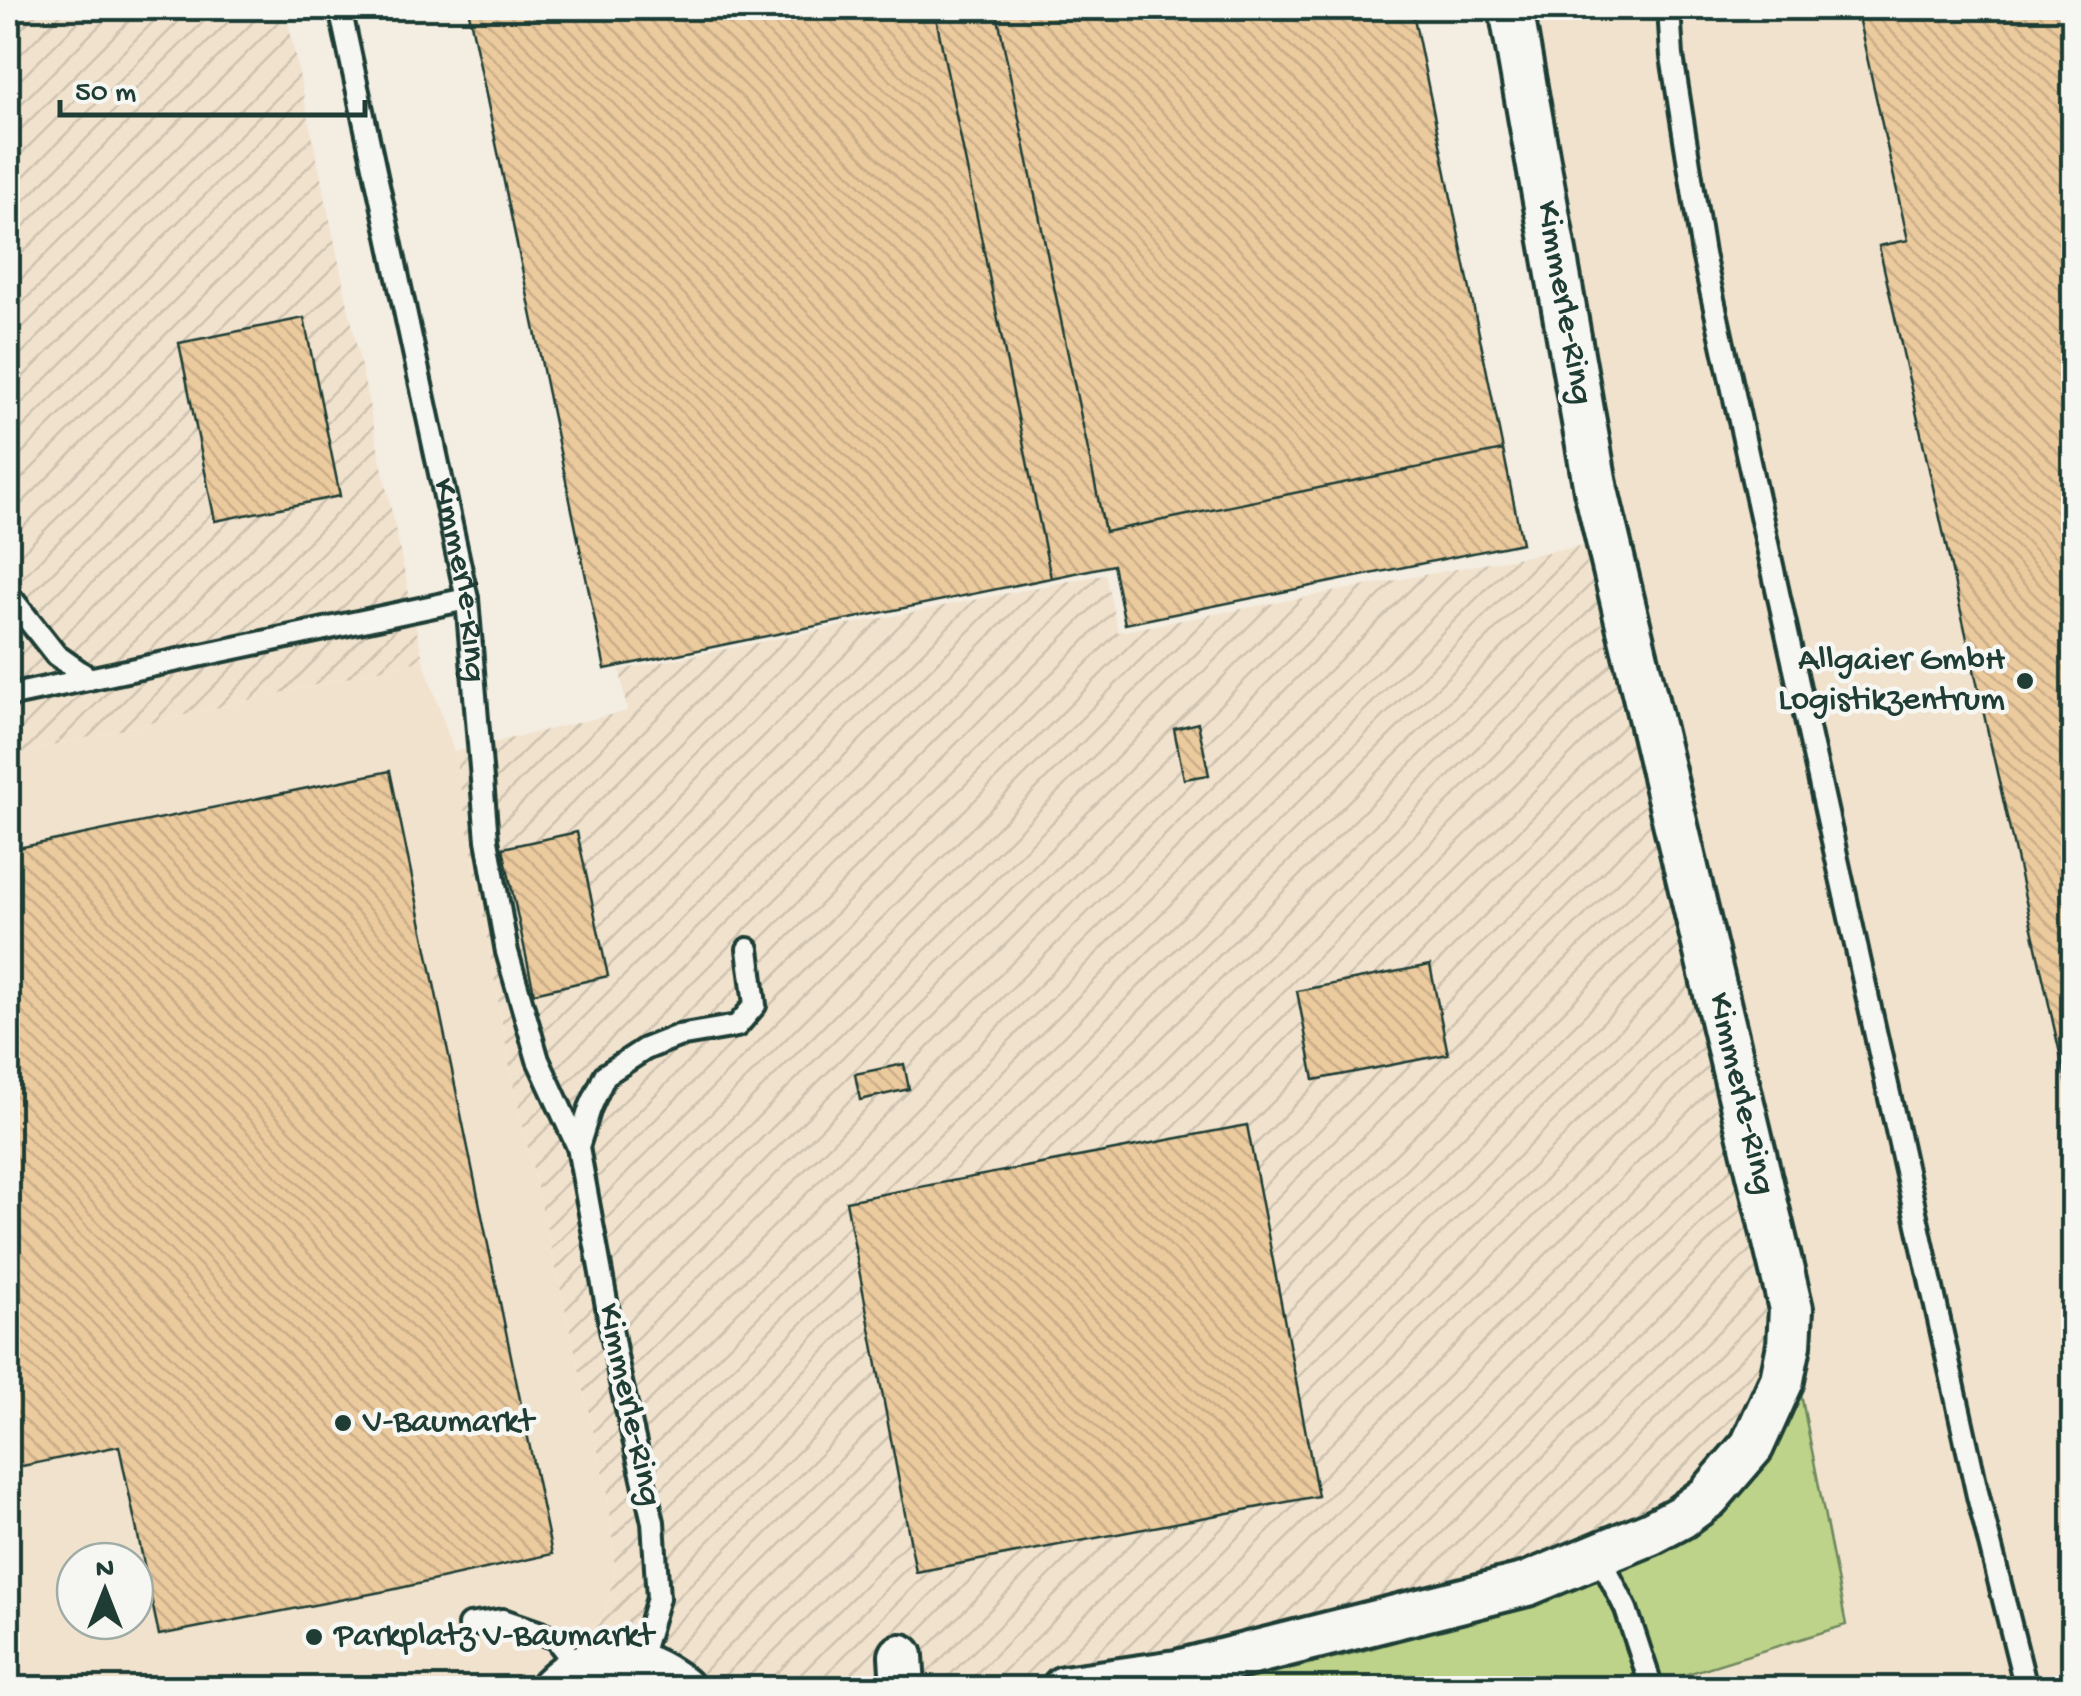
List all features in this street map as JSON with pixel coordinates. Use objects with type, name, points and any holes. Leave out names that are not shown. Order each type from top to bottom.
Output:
[{"type":"street","name":"Kimmerle-Ring","points":[[1064,1688],[1177,1672],[1527,1584],[1652,1534],[1681,1517],[1732,1472],[1752,1446],[1782,1380],[1791,1309],[1596,490],[1511,8]]},
{"type":"street","points":[[565,1678],[608,1660],[639,1663],[662,1673],[681,1688]]},
{"type":"lane","name":"Kimmerle-Ring","points":[[340,8],[467,599],[488,840],[507,952],[538,1060],[578,1147],[620,1378],[653,1522],[658,1598],[639,1663]]},
{"type":"lane","points":[[1669,8],[1672,56],[1703,254],[1978,1496],[2026,1688]]},
{"type":"lane","points":[[8,594],[56,655],[90,678]]},
{"type":"lane","points":[[8,696],[467,599]]},
{"type":"lane","name":"Kimmerle-Ring","points":[[578,1147],[605,1075],[645,1050],[695,1032],[737,1026],[755,1005],[748,949]]},
{"type":"lane","points":[[1607,1571],[1626,1608],[1652,1688]]},
{"type":"lane","points":[[470,1626],[503,1620],[555,1638],[565,1678]]},
{"type":"shaded area","points":[[8,8],[285,8],[423,660],[8,756]]},
{"type":"shaded area","points":[[1532,8],[2073,8],[2073,1688],[1642,1688],[1846,1625],[1629,537]]},
{"type":"shaded area","points":[[1629,537],[1806,1265],[1810,1318],[1665,1544],[1548,1599],[1211,1688],[716,1688],[594,1632],[605,1612],[615,1569],[608,1494],[512,1079],[454,752],[627,711],[620,670],[1105,574],[1118,632]]},
{"type":"shaded area","points":[[423,660],[454,752],[512,1079],[608,1494],[615,1569],[605,1612],[594,1632],[514,1688],[8,1688],[8,756]]},
{"type":"green space","points":[[1800,1389],[1846,1625],[1642,1688],[1211,1688],[1548,1599],[1665,1544]]},
{"type":"building","points":[[468,8],[934,8],[1051,578],[605,669]]},
{"type":"building","points":[[934,8],[996,8],[1105,532],[1503,450],[1522,543],[1125,624],[1113,565],[1051,578]]},
{"type":"building","points":[[996,8],[1412,8],[1503,450],[1105,532]]},
{"type":"building","name":"Allgaier GmbH Logistikzentrum","points":[[1856,8],[2074,8],[2074,1116],[1879,246],[1908,240]]},
{"type":"building","points":[[304,318],[340,496],[215,521],[179,343]]},
{"type":"building","points":[[1198,723],[1209,775],[1184,779],[1174,729]]},
{"type":"building","points":[[390,771],[552,1554],[159,1635],[155,1616],[155,1541],[139,1541],[119,1446],[8,1469],[8,850]]},
{"type":"building","points":[[577,832],[608,976],[534,993],[503,848]]},
{"type":"building","points":[[1430,965],[1448,1054],[1314,1080],[1297,991]]},
{"type":"building","points":[[904,1064],[909,1089],[860,1100],[855,1074]]},
{"type":"building","points":[[1247,1125],[1318,1496],[916,1572],[846,1201]]},
{"type":"place","name":"Allgaier GmbH Logistikzentrum","points":[[2025,681]]},
{"type":"place","name":"V-Baumarkt","points":[[343,1423]]},
{"type":"place","name":"Parkplatz V-Baumarkt","points":[[314,1637]]}]
